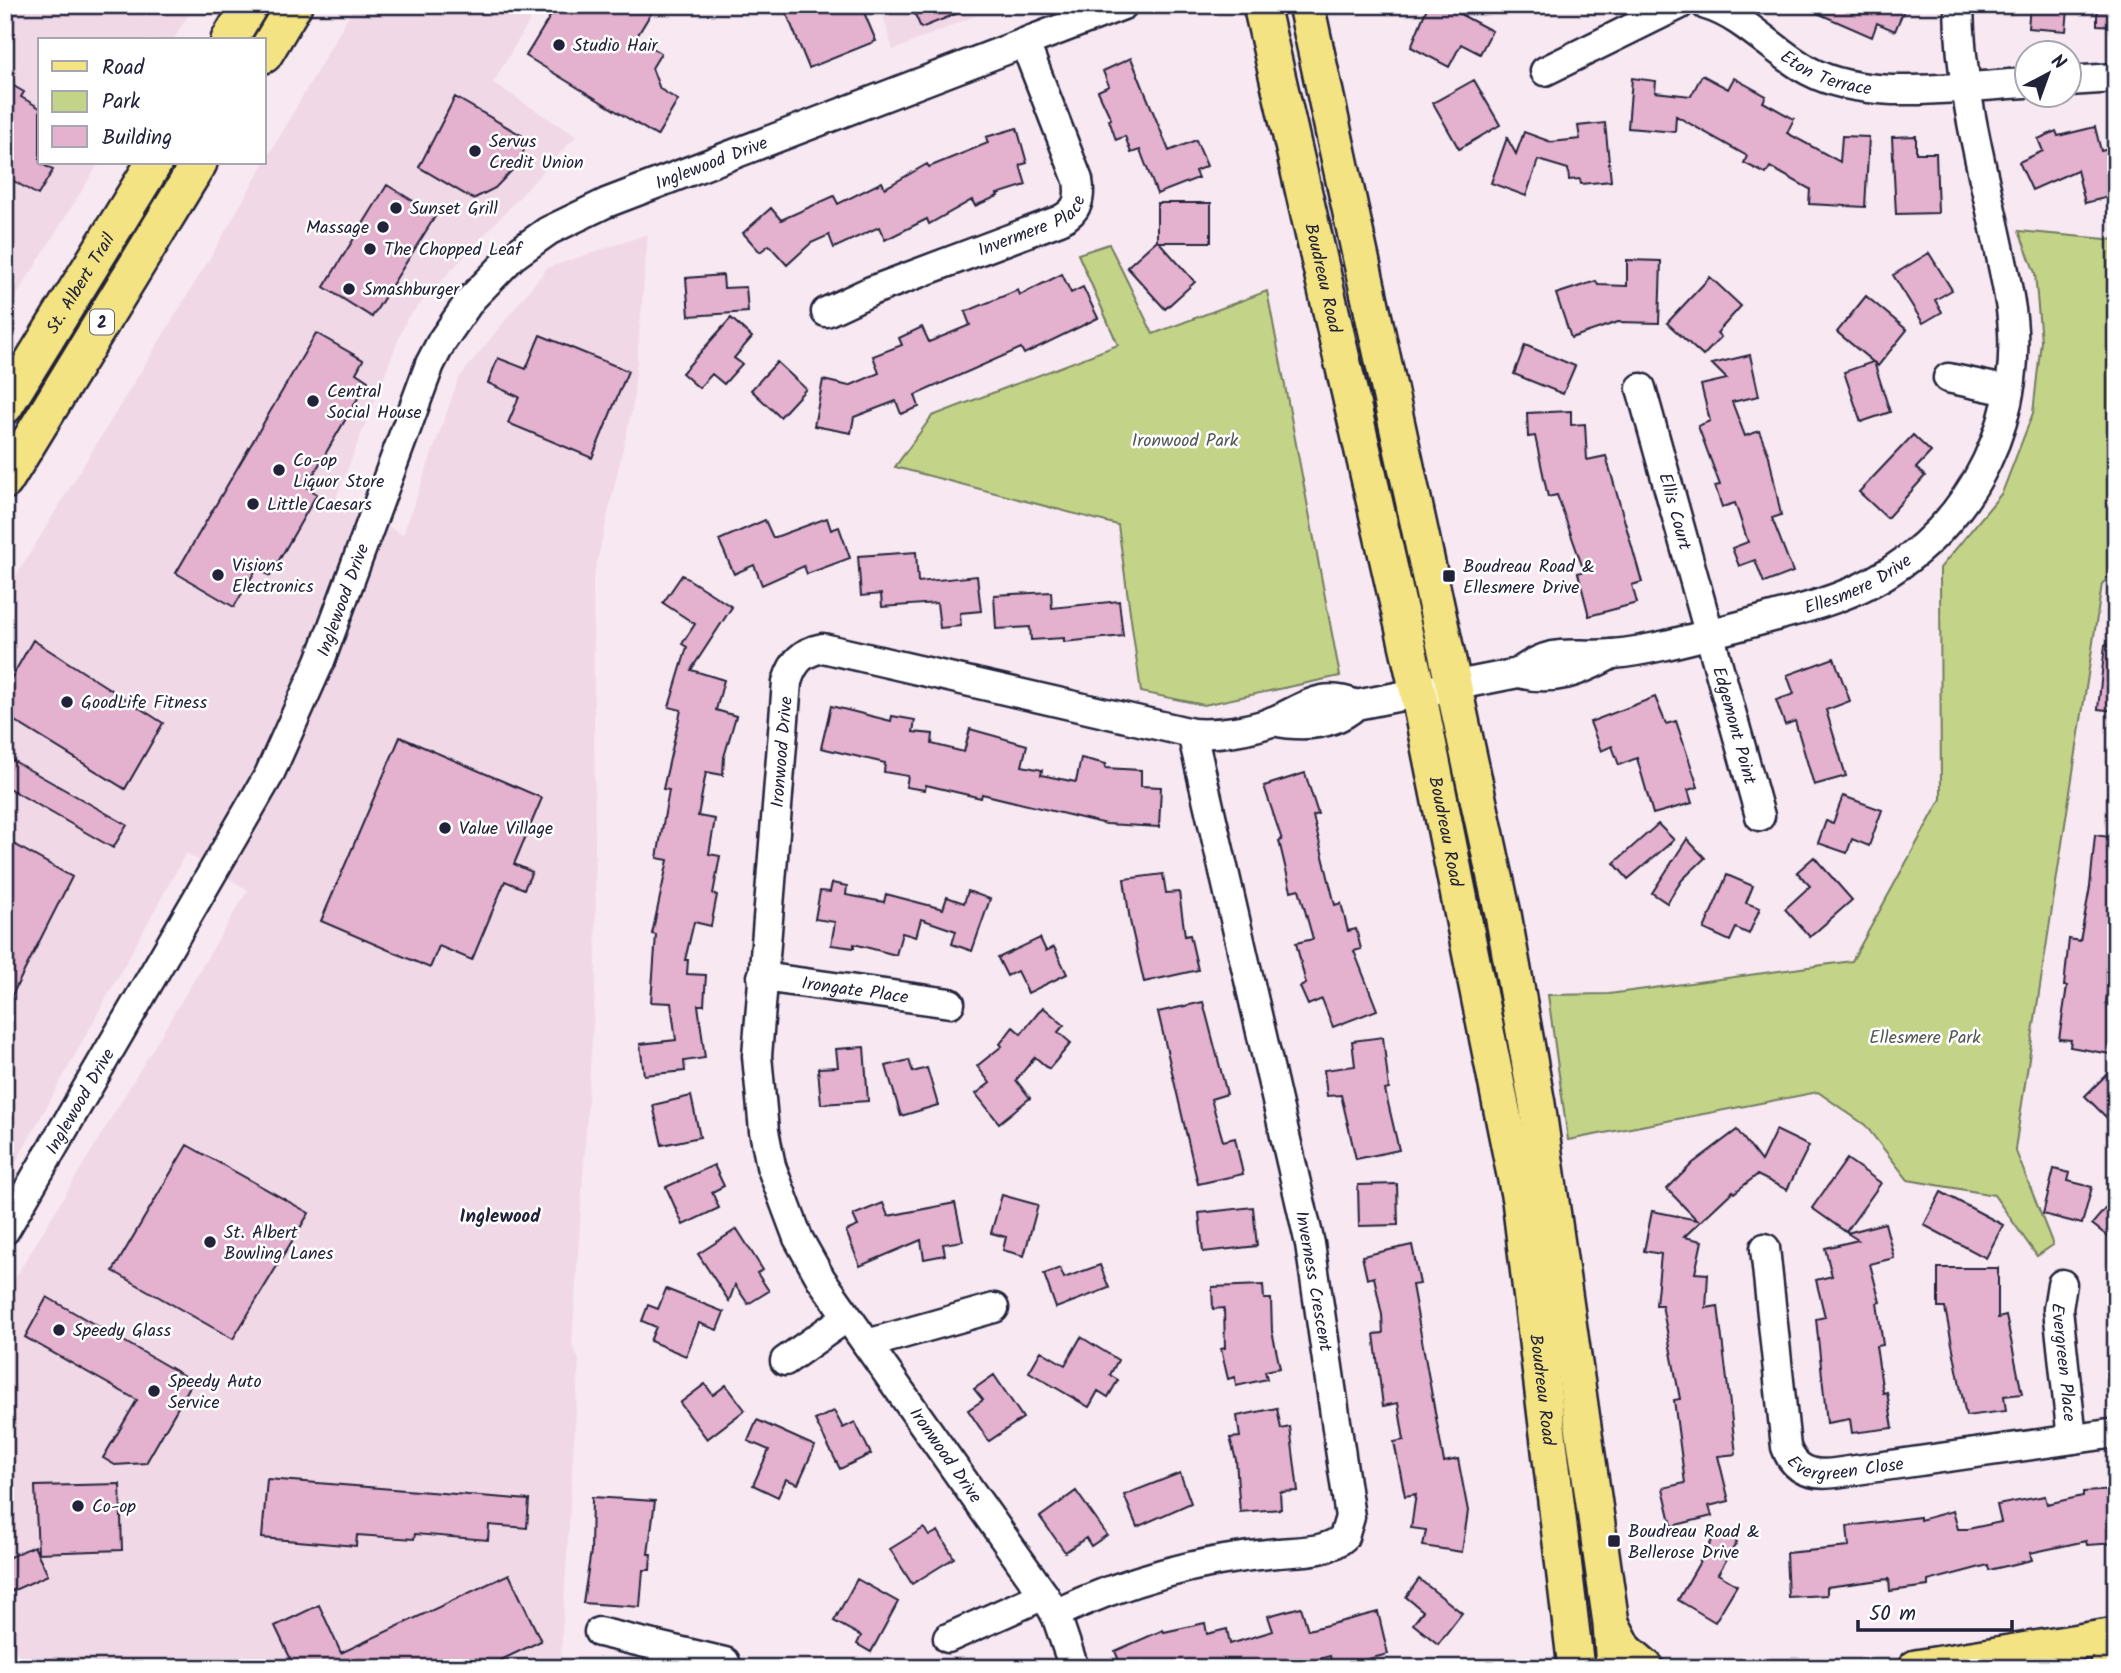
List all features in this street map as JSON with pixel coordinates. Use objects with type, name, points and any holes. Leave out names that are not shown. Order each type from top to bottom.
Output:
[{"type":"main road","points":[[230,38],[250,5]]},
{"type":"main road","points":[[266,52],[294,5]]},
{"type":"main road","name":"Boudreau Road","points":[[1261,5],[1418,692],[1520,1200],[1573,1622],[1576,1668]]},
{"type":"main road","name":"Boudreau Road","points":[[1306,5],[1456,686],[1503,914],[1537,1104],[1611,1623],[1614,1668]]},
{"type":"main road","name":"St. Albert Trail","points":[[5,406],[153,164]]},
{"type":"main road","name":"2","points":[[5,481],[197,164]]},
{"type":"main road","points":[[1555,1668],[1573,1622]]},
{"type":"main road","points":[[1611,1623],[1625,1650],[1646,1668]]},
{"type":"main road","points":[[1916,1668],[2116,1636]]},
{"type":"main road","points":[[2108,1668],[2116,1666]]},
{"type":"street","name":"Inglewood Drive","points":[[5,1230],[270,775],[320,661],[430,364],[471,299],[531,242],[596,208],[1123,5]]},
{"type":"street","points":[[1545,71],[1679,5]]},
{"type":"street","name":"Eton Terrace","points":[[1706,5],[1731,18],[1789,60],[1831,81],[1882,89],[2012,84]]},
{"type":"street","name":"Ellesmere Drive","points":[[1418,692],[1518,673],[1537,659],[1574,652],[1612,654],[1710,634],[1837,598],[1873,582],[1917,552],[1946,524],[1987,465],[2001,428],[2009,391],[2013,346],[2010,298],[1964,86],[1959,5]]},
{"type":"street","name":"Invermere Place","points":[[826,312],[871,291],[1060,220],[1074,212],[1079,199],[1079,180],[1025,43]]},
{"type":"street","points":[[2082,80],[2116,78]]},
{"type":"street","points":[[1948,378],[2009,391]]},
{"type":"street","name":"Ellis Court","points":[[1641,388],[1710,634]]},
{"type":"street","name":"Edgemont Point","points":[[1710,634],[1760,816]]},
{"type":"street","name":"Ironwood Drive","points":[[1074,1668],[1049,1604],[847,1317],[798,1238],[771,1166],[764,1131],[757,1056],[786,682],[796,661],[803,655],[823,648],[1192,733],[1225,732],[1273,721],[1298,706],[1339,697],[1356,705],[1418,692]]},
{"type":"street","name":"Inverness Crescent","points":[[1049,1604],[1086,1599],[1180,1570],[1271,1553],[1326,1548],[1344,1537],[1350,1517],[1310,1244],[1192,733]]},
{"type":"street","name":"Irongate Place","points":[[762,977],[950,1003]]},
{"type":"street","name":"Evergreen Close","points":[[1765,1248],[1786,1447],[1798,1467],[1808,1472],[1824,1474],[2116,1433]]},
{"type":"street","name":"Evergreen Place","points":[[2062,1284],[2058,1309],[2072,1439]]},
{"type":"street","points":[[867,1344],[994,1308]]},
{"type":"street","points":[[785,1361],[847,1317]]},
{"type":"street","points":[[948,1638],[1049,1604]]},
{"type":"street","points":[[598,1632],[662,1657],[724,1662],[727,1668]]},
{"type":"shaded area","points":[[5,5],[194,5],[174,38],[38,38],[38,164],[98,164],[5,314]]},
{"type":"shaded area","points":[[355,5],[539,5],[493,83],[576,136],[407,318],[336,498],[403,535],[459,378],[547,268],[648,234],[633,405],[593,579],[596,976],[572,1345],[579,1359],[560,1668],[28,1668],[5,1634],[5,1295],[248,890],[186,853],[15,1164],[5,1169],[5,594],[207,263]]},
{"type":"shaded area","points":[[880,5],[1001,5],[893,50]]},
{"type":"green space","name":"Ellesmere Park","points":[[2019,231],[2116,240],[2116,569],[2102,584],[2015,1149],[2053,1245],[2037,1256],[1994,1195],[1908,1180],[1865,1125],[1818,1092],[1568,1140],[1548,995],[1609,994],[1852,961],[1941,799],[1940,568],[2002,493],[2033,413],[2041,341],[2035,273]]},
{"type":"green space","name":"Ironwood Park","points":[[1109,244],[1153,334],[1267,291],[1340,676],[1204,705],[1141,692],[1118,525],[895,467],[932,416],[1118,345],[1078,254]]},
{"type":"building","points":[[557,5],[656,5],[636,38],[661,53],[652,68],[660,89],[678,100],[657,136],[526,56]]},
{"type":"building","points":[[783,5],[861,5],[876,41],[809,68]]},
{"type":"building","points":[[911,5],[976,5],[976,6],[921,28]]},
{"type":"building","points":[[1428,5],[1443,5],[1492,31],[1480,54],[1461,44],[1449,67],[1411,47]]},
{"type":"building","points":[[1799,5],[1906,5],[1895,31],[1877,23],[1872,37]]},
{"type":"building","points":[[2030,5],[2068,9],[2066,31],[2028,28]]},
{"type":"building","points":[[2097,5],[2116,5],[2116,26],[2097,25]]},
{"type":"building","points":[[1131,58],[1169,151],[1196,140],[1207,166],[1195,171],[1198,178],[1157,194],[1140,150],[1131,153],[1125,136],[1116,140],[1109,120],[1111,119],[1098,91],[1109,86],[1103,71]]},
{"type":"building","points":[[1702,75],[1728,89],[1734,78],[1766,96],[1763,102],[1794,119],[1787,133],[1840,162],[1842,136],[1869,137],[1865,207],[1809,204],[1810,189],[1770,167],[1766,174],[1744,163],[1747,156],[1676,116],[1675,132],[1628,128],[1632,78],[1656,81],[1655,92],[1691,96]]},
{"type":"building","points":[[1474,80],[1500,125],[1459,149],[1433,103]]},
{"type":"building","points":[[5,81],[24,92],[21,97],[38,107],[38,164],[53,170],[38,195],[5,176]]},
{"type":"building","name":"Servus Credit Union","points":[[455,97],[528,139],[519,163],[495,188],[473,199],[419,167]]},
{"type":"building","points":[[1605,123],[1611,181],[1581,184],[1580,179],[1569,180],[1568,169],[1538,160],[1526,196],[1491,183],[1507,138],[1516,154],[1524,132],[1551,142],[1580,139],[1578,126]]},
{"type":"building","points":[[2095,127],[2101,151],[2116,147],[2116,195],[2085,203],[2077,170],[2032,190],[2019,162],[2043,151],[2038,139],[2056,131],[2058,136]]},
{"type":"building","points":[[1017,128],[1027,163],[1020,165],[1026,185],[997,194],[998,196],[975,206],[972,200],[929,224],[927,219],[885,240],[879,227],[834,248],[829,235],[811,243],[787,265],[769,245],[760,252],[743,233],[771,208],[781,220],[834,196],[838,204],[882,182],[885,188],[927,164],[929,167],[988,143],[986,137]]},
{"type":"building","points":[[1916,136],[1916,153],[1936,153],[1938,213],[1896,214],[1892,137]]},
{"type":"building","points":[[387,185],[436,215],[372,317],[324,287]]},
{"type":"building","points":[[1157,203],[1211,203],[1211,242],[1159,242],[1195,282],[1165,309],[1127,267],[1157,240]]},
{"type":"building","points":[[1929,253],[1952,290],[1935,300],[1942,312],[1923,323],[1893,275]]},
{"type":"building","points":[[1627,260],[1661,261],[1659,323],[1618,322],[1571,338],[1556,294],[1596,281],[1598,285],[1627,286]]},
{"type":"building","points":[[1062,274],[1071,293],[1083,287],[1098,318],[1024,354],[1021,348],[915,395],[919,407],[901,414],[896,401],[854,417],[851,433],[814,426],[823,380],[849,386],[879,373],[873,356],[902,345],[899,338],[922,327],[929,342],[970,325],[965,312],[1018,290],[1020,295]]},
{"type":"building","points":[[723,275],[724,288],[746,287],[748,312],[689,316],[686,278]]},
{"type":"building","points":[[1710,277],[1741,306],[1717,333],[1721,337],[1703,356],[1667,323]]},
{"type":"building","points":[[1866,296],[1907,330],[1878,366],[1874,362],[1890,412],[1861,422],[1844,372],[1873,362],[1837,332]]},
{"type":"building","points":[[731,318],[752,337],[734,358],[742,364],[724,384],[712,374],[699,388],[682,373]]},
{"type":"building","points":[[316,333],[363,360],[356,373],[368,381],[306,487],[317,494],[270,576],[257,568],[234,607],[176,573]]},
{"type":"building","points":[[540,335],[628,371],[592,458],[508,423],[519,397],[488,383],[498,358],[526,369]]},
{"type":"building","points":[[1525,345],[1575,366],[1563,394],[1514,374]]},
{"type":"building","points":[[1750,355],[1759,396],[1732,402],[1745,436],[1759,431],[1769,456],[1781,515],[1772,518],[1793,572],[1764,583],[1755,560],[1739,566],[1732,548],[1748,542],[1735,503],[1722,507],[1715,486],[1720,485],[1698,426],[1710,421],[1701,385],[1727,379],[1712,364]]},
{"type":"building","points":[[777,362],[806,389],[780,417],[751,390]]},
{"type":"building","points":[[1571,411],[1571,425],[1585,424],[1587,460],[1606,456],[1642,582],[1632,585],[1637,603],[1589,616],[1578,573],[1584,571],[1557,495],[1548,497],[1535,436],[1528,437],[1527,413]]},
{"type":"building","points":[[1913,435],[1931,452],[1916,468],[1925,476],[1887,518],[1859,492]]},
{"type":"building","points":[[827,518],[831,530],[839,527],[850,558],[807,574],[804,566],[762,585],[754,565],[734,574],[719,540],[765,520],[773,538]]},
{"type":"building","points":[[916,552],[918,582],[977,576],[981,611],[960,613],[961,626],[940,628],[937,603],[882,607],[881,594],[861,596],[858,556]]},
{"type":"building","points":[[682,575],[732,607],[691,670],[724,680],[716,710],[736,716],[724,757],[723,775],[706,772],[698,816],[715,819],[709,854],[720,856],[711,926],[694,922],[685,960],[688,960],[687,974],[706,975],[704,1005],[698,1005],[705,1058],[684,1061],[685,1071],[644,1075],[640,1044],[676,1040],[671,1003],[651,1002],[656,935],[652,934],[668,860],[657,858],[669,790],[663,789],[681,710],[669,707],[687,647],[682,644],[695,624],[663,603]]},
{"type":"building","points":[[1051,592],[1052,608],[1119,601],[1123,636],[1064,642],[1064,638],[1031,640],[1030,627],[996,629],[994,595]]},
{"type":"building","name":"GoodLife Fitness","points":[[33,640],[163,723],[125,789],[5,715],[5,689]]},
{"type":"building","points":[[2105,645],[2116,646],[2116,711],[2098,709]]},
{"type":"building","points":[[1834,658],[1850,701],[1826,710],[1846,776],[1814,785],[1795,721],[1785,725],[1776,700],[1794,694],[1787,675]]},
{"type":"building","points":[[1655,697],[1666,724],[1676,721],[1698,787],[1688,790],[1692,803],[1653,814],[1637,758],[1619,765],[1612,746],[1601,751],[1590,722]]},
{"type":"building","points":[[831,706],[891,721],[892,716],[915,720],[913,732],[933,734],[932,744],[964,752],[970,729],[1027,745],[1022,766],[1042,770],[1041,775],[1076,782],[1081,758],[1106,764],[1105,768],[1141,770],[1141,786],[1161,787],[1159,827],[1106,824],[982,794],[981,798],[926,785],[925,790],[906,787],[908,776],[884,772],[885,763],[821,748]]},
{"type":"building","name":"Value Village","points":[[400,737],[542,798],[514,864],[532,872],[524,889],[505,881],[472,960],[439,946],[430,968],[321,921]]},
{"type":"building","points":[[5,756],[127,825],[113,848],[5,786]]},
{"type":"building","points":[[1305,773],[1318,814],[1313,816],[1335,905],[1341,903],[1348,931],[1356,929],[1361,949],[1354,951],[1377,1010],[1333,1027],[1322,999],[1308,1005],[1300,987],[1306,984],[1296,943],[1313,939],[1299,889],[1291,891],[1279,841],[1282,840],[1264,786]]},
{"type":"building","points":[[1843,796],[1882,810],[1869,846],[1852,839],[1847,853],[1818,843],[1826,821],[1833,823]]},
{"type":"building","points":[[1658,824],[1674,840],[1628,879],[1614,863]]},
{"type":"building","points":[[2095,835],[2116,838],[2116,970],[2110,969],[2106,1003],[2116,1005],[2116,1055],[2070,1047],[2071,1040],[2059,1039],[2067,986],[2064,986],[2069,939],[2080,941],[2090,887]]},
{"type":"building","points":[[5,839],[72,877],[5,1009]]},
{"type":"building","points":[[1687,839],[1705,858],[1682,880],[1667,903],[1652,893]]},
{"type":"building","points":[[1814,857],[1852,900],[1810,937],[1785,909],[1810,886],[1797,872]]},
{"type":"building","points":[[1163,874],[1166,893],[1179,892],[1185,936],[1190,935],[1198,970],[1144,982],[1130,921],[1124,879]]},
{"type":"building","points":[[1727,875],[1753,886],[1746,903],[1760,908],[1749,934],[1736,928],[1730,941],[1704,929]]},
{"type":"building","points":[[832,883],[847,886],[846,895],[884,902],[886,894],[943,909],[947,897],[964,903],[968,891],[990,899],[972,951],[952,944],[956,931],[921,919],[916,937],[902,933],[896,955],[854,944],[854,948],[831,945],[835,922],[815,919],[820,891],[830,892]]},
{"type":"building","points":[[1040,938],[1046,951],[1054,947],[1067,974],[1028,993],[1017,971],[1007,976],[998,958]]},
{"type":"building","points":[[1203,1002],[1227,1094],[1211,1099],[1223,1141],[1235,1138],[1243,1174],[1198,1184],[1158,1012]]},
{"type":"building","points":[[1043,1007],[1064,1025],[1058,1032],[1071,1043],[1049,1069],[1035,1057],[1016,1080],[1030,1098],[999,1123],[976,1094],[990,1083],[977,1066],[1002,1046],[1000,1044],[1013,1027],[1021,1034]]},
{"type":"building","points":[[1383,1037],[1389,1089],[1385,1090],[1399,1150],[1356,1159],[1341,1095],[1327,1096],[1324,1070],[1355,1066],[1352,1041]]},
{"type":"building","points":[[864,1047],[868,1101],[821,1104],[818,1068],[838,1067],[836,1049]]},
{"type":"building","points":[[909,1060],[913,1072],[927,1068],[938,1105],[901,1116],[886,1066]]},
{"type":"building","points":[[2116,1065],[2116,1127],[2085,1096]]},
{"type":"building","points":[[691,1096],[700,1137],[662,1145],[653,1105]]},
{"type":"building","points":[[1737,1130],[1761,1161],[1776,1130],[1809,1146],[1787,1190],[1757,1175],[1734,1193],[1733,1191],[1684,1237],[1702,1241],[1695,1273],[1708,1274],[1706,1308],[1718,1306],[1736,1454],[1718,1456],[1729,1501],[1709,1506],[1712,1516],[1672,1526],[1663,1488],[1685,1483],[1674,1400],[1680,1399],[1662,1305],[1656,1305],[1661,1254],[1644,1251],[1652,1211],[1697,1220],[1667,1189],[1693,1163]]},
{"type":"building","name":"St. Albert Bowling Lanes","points":[[187,1145],[309,1213],[233,1339],[113,1271]]},
{"type":"building","points":[[1847,1159],[1881,1183],[1846,1232],[1812,1208]]},
{"type":"building","points":[[714,1165],[724,1186],[712,1192],[719,1208],[683,1225],[666,1187]]},
{"type":"building","points":[[2054,1169],[2070,1173],[2068,1181],[2092,1187],[2082,1224],[2043,1214]]},
{"type":"building","points":[[1397,1184],[1398,1225],[1359,1226],[1358,1185]]},
{"type":"building","points":[[1941,1192],[2003,1225],[1986,1258],[1924,1225]]},
{"type":"building","points":[[1002,1195],[1038,1205],[1024,1256],[1003,1250],[1006,1237],[991,1233]]},
{"type":"building","points":[[2116,1196],[2116,1243],[2092,1224]]},
{"type":"building","points":[[883,1203],[888,1216],[955,1203],[963,1241],[943,1244],[945,1255],[924,1259],[921,1240],[860,1266],[846,1231],[858,1226],[853,1215]]},
{"type":"building","points":[[1253,1207],[1257,1246],[1203,1252],[1199,1213]]},
{"type":"building","points":[[1885,1223],[1894,1258],[1870,1264],[1880,1302],[1877,1303],[1883,1345],[1876,1346],[1883,1393],[1887,1392],[1893,1428],[1852,1433],[1850,1419],[1827,1423],[1816,1319],[1825,1317],[1816,1280],[1832,1276],[1825,1248],[1858,1240],[1847,1233]]},
{"type":"building","points":[[737,1229],[763,1270],[757,1273],[769,1291],[748,1304],[735,1285],[729,1301],[698,1254]]},
{"type":"building","points":[[1412,1245],[1420,1284],[1412,1285],[1444,1462],[1458,1459],[1468,1511],[1462,1552],[1423,1546],[1426,1530],[1411,1528],[1416,1494],[1405,1496],[1394,1442],[1404,1440],[1398,1403],[1383,1406],[1374,1334],[1383,1333],[1382,1315],[1374,1277],[1367,1279],[1362,1256]]},
{"type":"building","points":[[1100,1265],[1109,1288],[1056,1308],[1044,1274],[1060,1268],[1064,1278]]},
{"type":"building","points":[[1938,1268],[1998,1268],[1998,1318],[2006,1316],[2022,1394],[2004,1396],[2006,1411],[1966,1416],[1945,1308],[1938,1308]]},
{"type":"building","points":[[1263,1285],[1264,1299],[1271,1299],[1272,1331],[1280,1368],[1265,1371],[1267,1379],[1236,1386],[1235,1377],[1228,1379],[1221,1349],[1225,1348],[1224,1308],[1213,1309],[1212,1287]]},
{"type":"building","points":[[666,1289],[724,1312],[717,1330],[699,1323],[686,1356],[650,1341],[656,1327],[642,1321],[648,1305],[658,1309]]},
{"type":"building","name":"Speedy Auto Service","points":[[47,1297],[193,1381],[146,1463],[115,1465],[103,1458],[137,1400],[25,1337]]},
{"type":"building","points":[[1081,1337],[1118,1360],[1110,1375],[1118,1380],[1108,1397],[1098,1391],[1089,1407],[1029,1372],[1041,1351],[1065,1365]]},
{"type":"building","points":[[994,1375],[1023,1418],[989,1441],[968,1410],[983,1400],[974,1389]]},
{"type":"building","points":[[705,1384],[713,1395],[726,1385],[745,1410],[707,1439],[680,1403]]},
{"type":"building","points":[[1277,1408],[1281,1429],[1290,1427],[1298,1491],[1280,1492],[1281,1509],[1240,1512],[1236,1460],[1230,1438],[1240,1437],[1237,1416]]},
{"type":"building","points":[[834,1411],[843,1428],[855,1422],[871,1454],[840,1469],[815,1420]]},
{"type":"building","points":[[757,1420],[815,1446],[798,1484],[786,1479],[778,1497],[753,1485],[769,1450],[748,1441]]},
{"type":"building","points":[[1180,1473],[1191,1503],[1137,1527],[1124,1495]]},
{"type":"building","points":[[267,1479],[529,1500],[527,1528],[489,1525],[488,1540],[415,1534],[414,1539],[357,1535],[356,1546],[262,1538]]},
{"type":"building","name":"Co-op","points":[[120,1484],[122,1550],[38,1553],[35,1486]]},
{"type":"building","points":[[2116,1490],[2116,1543],[2087,1545],[2086,1541],[2030,1553],[2032,1560],[1989,1570],[1988,1565],[1928,1581],[1928,1586],[1890,1591],[1889,1579],[1827,1587],[1827,1595],[1788,1597],[1786,1553],[1849,1547],[1847,1526],[1920,1517],[1920,1520],[1953,1511],[1958,1529],[1968,1529],[2001,1522],[1997,1505],[2045,1496],[2047,1504],[2083,1496],[2083,1492]]},
{"type":"building","points":[[1076,1491],[1107,1535],[1091,1546],[1086,1538],[1065,1552],[1040,1517]]},
{"type":"building","points":[[592,1497],[655,1501],[648,1554],[651,1554],[650,1570],[643,1570],[640,1607],[583,1603],[591,1551]]},
{"type":"building","points":[[924,1528],[929,1536],[938,1531],[954,1558],[912,1584],[890,1549]]},
{"type":"building","points":[[1718,1530],[1737,1542],[1718,1574],[1737,1585],[1715,1622],[1678,1600]]},
{"type":"building","points":[[34,1546],[48,1575],[10,1592],[5,1581],[5,1559]]},
{"type":"building","points":[[509,1574],[541,1641],[484,1668],[295,1668],[275,1626],[319,1605],[341,1653]]},
{"type":"building","points":[[857,1579],[898,1602],[871,1652],[857,1644],[861,1636],[834,1621]]},
{"type":"building","points":[[1419,1579],[1462,1613],[1438,1644],[1413,1624],[1423,1611],[1406,1597]]},
{"type":"building","points":[[1301,1607],[1308,1630],[1378,1612],[1388,1654],[1333,1668],[1330,1656],[1287,1668],[1122,1668],[1115,1651],[1163,1630],[1164,1632],[1205,1623],[1207,1634],[1227,1629],[1230,1644],[1273,1631],[1268,1616]]},
{"type":"place","name":"Studio Hair","points":[[559,45]]},
{"type":"place","name":"Servus Credit Union","points":[[475,151]]},
{"type":"place","name":"Sunset Grill","points":[[396,208]]},
{"type":"place","name":"Massage","points":[[383,227]]},
{"type":"place","name":"The Chopped Leaf","points":[[370,249]]},
{"type":"place","name":"Smashburger","points":[[349,289]]},
{"type":"place","name":"Central Social House","points":[[313,401]]},
{"type":"place","name":"Co-op Liquor Store","points":[[279,470]]},
{"type":"place","name":"Little Caesars","points":[[253,504]]},
{"type":"place","name":"Visions Electronics","points":[[218,575]]},
{"type":"place","name":"Boudreau Road & Ellesmere Drive","points":[[1449,576]]},
{"type":"place","name":"GoodLife Fitness","points":[[67,702]]},
{"type":"place","name":"Value Village","points":[[445,828]]},
{"type":"place","name":"St. Albert Bowling Lanes","points":[[210,1242]]},
{"type":"place","name":"Speedy Glass","points":[[59,1330]]},
{"type":"place","name":"Speedy Auto Service","points":[[154,1391]]},
{"type":"place","name":"Co-op","points":[[78,1506]]},
{"type":"place","name":"Boudreau Road & Bellerose Drive","points":[[1614,1541]]},
{"type":"district","name":"Inglewood","points":[[500,1215]]}]
